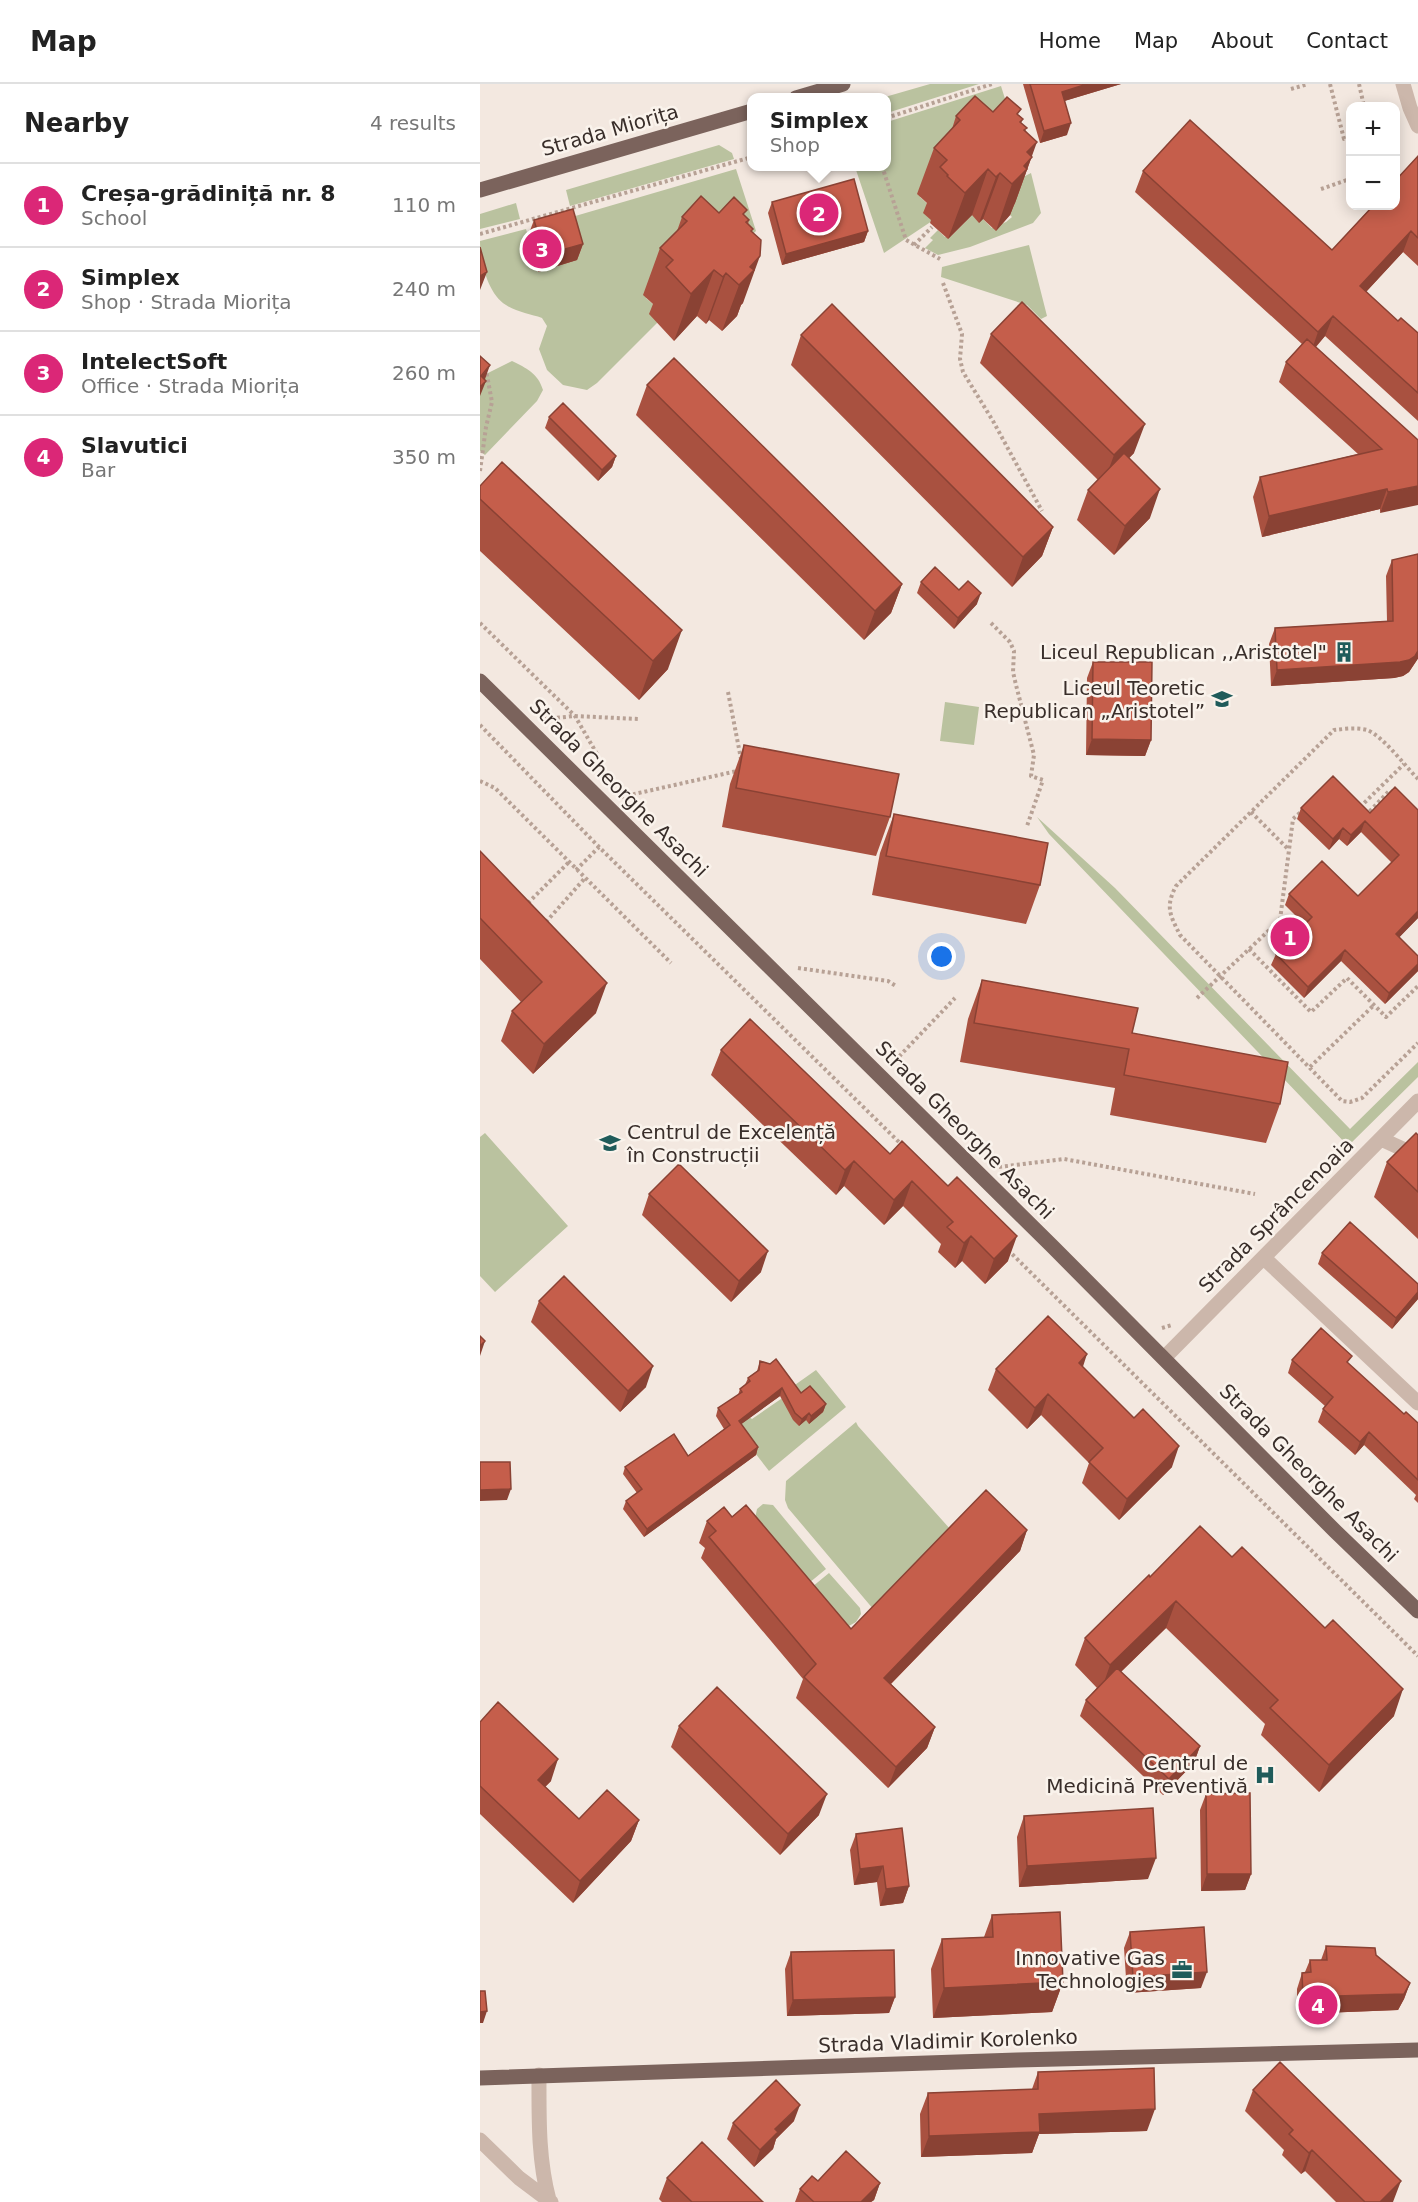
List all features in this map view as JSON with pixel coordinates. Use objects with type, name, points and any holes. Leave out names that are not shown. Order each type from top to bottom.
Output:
[{"type":"main road","points":[[813,93],[843,84]]},
{"type":"main road","name":"Strada Miorița","points":[[480,190],[747,112]]},
{"type":"main road","name":"Strada Gheorghe Asachi","points":[[480,681],[1418,1611]]},
{"type":"main road","name":"Strada Vladimir Korolenko","points":[[480,2078],[1005,2060],[1418,2050]]},
{"type":"street","points":[[1403,84],[1418,126]]},
{"type":"street","name":"Strada Sprâncenoaia","points":[[1164,1358],[1418,1101]]},
{"type":"street","points":[[1381,1139],[1418,1156]]},
{"type":"street","points":[[1264,1258],[1418,1403]]},
{"type":"street","points":[[539,2076],[539,2127],[544,2179],[550,2201]]},
{"type":"street","points":[[480,2140],[519,2178],[550,2201]]},
{"type":"path","points":[[891,116],[992,84]]},
{"type":"path","points":[[1291,89],[1308,84]]},
{"type":"path","points":[[1330,84],[1344,139],[1346,139]]},
{"type":"path","points":[[1359,84],[1364,102]]},
{"type":"path","points":[[480,234],[747,158]]},
{"type":"path","points":[[884,171],[906,240],[940,259]]},
{"type":"path","points":[[1321,189],[1346,180]]},
{"type":"path","points":[[552,214],[553,221]]},
{"type":"path","points":[[914,245],[932,227]]},
{"type":"path","points":[[943,283],[962,334],[960,359],[963,372],[993,421],[1042,511]]},
{"type":"path","points":[[480,471],[492,402],[485,363]]},
{"type":"path","points":[[480,623],[575,716],[597,754]]},
{"type":"path","points":[[991,623],[1012,646],[1016,685],[1034,755],[1031,776],[1043,780],[1027,826]]},
{"type":"path","points":[[604,803],[743,770],[729,692]]},
{"type":"path","points":[[545,719],[575,716],[638,719]]},
{"type":"path","points":[[480,725],[599,847],[904,1147]]},
{"type":"path","points":[[1418,778],[1367,730],[1349,728],[1334,730],[1176,886],[1170,898],[1169,910],[1180,935],[1342,1101],[1350,1102],[1362,1098],[1418,1043]]},
{"type":"path","points":[[1360,807],[1404,764]]},
{"type":"path","points":[[480,781],[495,788],[671,963]]},
{"type":"path","points":[[1353,801],[1366,814],[1390,790],[1397,797]]},
{"type":"path","points":[[1197,998],[1280,920],[1293,819],[1309,804]]},
{"type":"path","points":[[1251,813],[1289,850]]},
{"type":"path","points":[[576,870],[599,847]]},
{"type":"path","points":[[528,903],[569,862]]},
{"type":"path","points":[[546,922],[585,879]]},
{"type":"path","points":[[1249,949],[1311,1012],[1347,978],[1386,1017],[1418,986]]},
{"type":"path","points":[[798,968],[888,981],[896,986]]},
{"type":"path","points":[[880,1076],[955,998]]},
{"type":"path","points":[[1310,1067],[1374,1005]]},
{"type":"path","points":[[999,1167],[1064,1159],[1255,1194]]},
{"type":"path","points":[[1004,1245],[1418,1656]]},
{"type":"green space","points":[[930,84],[979,84],[891,112],[891,95]]},
{"type":"green space","points":[[1001,86],[1016,134],[920,197],[930,206],[932,221],[884,253],[856,171],[891,171],[891,121]]},
{"type":"green space","points":[[719,145],[732,153],[734,159],[570,206],[566,190]]},
{"type":"green space","points":[[736,169],[756,231],[730,256],[646,298],[656,307],[658,322],[597,383],[587,390],[563,385],[547,370],[539,349],[547,326],[542,318],[510,307],[494,293],[483,268],[480,241],[526,229],[539,272],[565,219]]},
{"type":"green space","points":[[1031,173],[1041,213],[1033,223],[970,247],[938,255],[925,248],[933,240],[930,238],[938,230],[945,237],[951,236],[965,222],[969,213],[983,219],[992,228],[1006,222],[1012,217],[1007,212],[1013,182]]},
{"type":"green space","points":[[516,203],[520,219],[480,229],[480,214]]},
{"type":"green space","points":[[1029,245],[1047,316],[1041,319],[1027,305],[941,277],[942,267]]},
{"type":"green space","points":[[512,361],[535,375],[543,390],[537,401],[485,455],[480,451],[480,377]]},
{"type":"green space","points":[[945,702],[979,707],[974,745],[940,741]]},
{"type":"green space","points":[[1037,817],[1115,888],[1350,1129],[1418,1062],[1418,1077],[1348,1146],[1049,834]]},
{"type":"green space","points":[[485,1133],[568,1226],[495,1292],[480,1276],[480,1137]]},
{"type":"green space","points":[[816,1370],[846,1407],[769,1471],[735,1427],[748,1416],[752,1419],[794,1390],[792,1387]]},
{"type":"green space","points":[[856,1422],[951,1530],[874,1610],[788,1508],[785,1500],[786,1481]]},
{"type":"green space","points":[[763,1504],[773,1505],[826,1569],[809,1583],[755,1519],[757,1509]]},
{"type":"green space","points":[[829,1573],[860,1608],[861,1614],[856,1622],[847,1627],[812,1587]]},
{"type":"building","points":[[1030,84],[1087,84],[1062,92],[1071,123],[1044,131]]},
{"type":"building","points":[[975,96],[993,112],[1007,97],[1021,109],[1017,114],[1023,119],[1020,122],[1027,128],[1024,130],[1037,142],[1027,152],[1032,157],[1024,166],[1027,169],[1012,184],[1000,173],[996,177],[988,169],[965,193],[940,167],[947,160],[934,148],[960,120],[956,116]]},
{"type":"building","points":[[1190,120],[1332,250],[1369,210],[1400,210],[1400,176],[1418,156],[1418,238],[1411,231],[1360,286],[1398,321],[1401,318],[1418,333],[1418,393],[1333,316],[1318,332],[1143,171]]},
{"type":"building","points":[[854,179],[868,231],[786,254],[772,202]]},
{"type":"building","points":[[701,196],[719,213],[734,197],[747,210],[743,214],[749,220],[746,222],[753,229],[751,231],[761,240],[760,256],[750,267],[754,270],[739,285],[726,273],[723,277],[714,270],[691,294],[666,267],[673,260],[660,248],[687,221],[682,217]]},
{"type":"building","points":[[573,209],[583,244],[544,255],[534,220]]},
{"type":"building","points":[[480,247],[487,272],[480,276]]},
{"type":"building","points":[[1022,302],[1145,424],[1114,455],[991,334]]},
{"type":"building","points":[[832,304],[1053,527],[1023,557],[801,335]]},
{"type":"building","points":[[1307,339],[1418,440],[1418,486],[1388,492],[1387,489],[1269,516],[1260,477],[1382,449],[1286,362]]},
{"type":"building","points":[[480,356],[490,365],[481,376],[486,381],[480,387]]},
{"type":"building","points":[[674,358],[902,584],[875,611],[647,385]]},
{"type":"building","points":[[563,403],[616,456],[602,470],[549,417]]},
{"type":"building","points":[[1124,453],[1160,489],[1125,526],[1088,490]]},
{"type":"building","points":[[502,462],[682,630],[653,661],[480,499],[480,486]]},
{"type":"building","points":[[1418,554],[1418,651],[1415,656],[1400,662],[1277,670],[1275,628],[1393,621],[1392,560]]},
{"type":"building","points":[[935,567],[959,590],[968,581],[981,593],[958,618],[921,582]]},
{"type":"building","points":[[1093,662],[1152,662],[1151,740],[1092,739]]},
{"type":"building","points":[[744,745],[899,774],[890,817],[736,788]]},
{"type":"building","points":[[1333,776],[1370,813],[1395,787],[1418,810],[1418,911],[1396,934],[1418,956],[1418,964],[1389,993],[1345,950],[1308,987],[1276,954],[1312,917],[1289,894],[1322,861],[1358,896],[1399,855],[1365,821],[1351,835],[1343,828],[1333,839],[1301,808]]},
{"type":"building","points":[[894,814],[1048,843],[1040,885],[886,856]]},
{"type":"building","points":[[480,851],[607,983],[544,1044],[512,1011],[542,982],[480,918]]},
{"type":"building","points":[[982,980],[1138,1008],[1132,1033],[1288,1062],[1280,1104],[1124,1075],[1129,1049],[974,1023]]},
{"type":"building","points":[[750,1019],[890,1154],[902,1141],[948,1186],[957,1177],[1017,1236],[994,1259],[971,1236],[964,1243],[947,1227],[953,1222],[912,1181],[894,1200],[854,1161],[845,1170],[721,1050]]},
{"type":"building","points":[[1416,1133],[1418,1135],[1418,1192],[1387,1162]]},
{"type":"building","points":[[679,1164],[768,1251],[739,1281],[649,1194]]},
{"type":"building","points":[[1350,1222],[1418,1284],[1418,1292],[1396,1318],[1322,1253]]},
{"type":"building","points":[[564,1276],[653,1366],[628,1391],[539,1301]]},
{"type":"building","points":[[1048,1316],[1087,1354],[1079,1363],[1134,1418],[1143,1409],[1179,1446],[1127,1499],[1089,1462],[1103,1448],[1048,1394],[1035,1408],[996,1369]]},
{"type":"building","points":[[1321,1328],[1352,1356],[1347,1362],[1404,1414],[1406,1412],[1418,1423],[1418,1480],[1369,1432],[1360,1442],[1323,1409],[1333,1397],[1292,1360]]},
{"type":"building","points":[[480,1336],[485,1341],[480,1346]]},
{"type":"building","points":[[776,1359],[801,1393],[810,1386],[826,1404],[811,1416],[809,1413],[802,1419],[795,1413],[782,1388],[739,1421],[758,1447],[647,1529],[626,1501],[642,1489],[625,1467],[674,1434],[688,1456],[730,1425],[718,1408],[742,1392],[740,1389],[750,1381],[748,1378],[759,1370],[760,1361],[770,1364]]},
{"type":"building","points":[[480,1462],[510,1462],[511,1489],[480,1490]]},
{"type":"building","points":[[986,1490],[1027,1530],[884,1678],[935,1727],[896,1767],[804,1677],[816,1664],[709,1537],[716,1531],[707,1521],[724,1507],[732,1517],[746,1505],[851,1629]]},
{"type":"building","points":[[1200,1526],[1232,1557],[1242,1547],[1325,1628],[1333,1620],[1403,1689],[1329,1765],[1270,1708],[1278,1700],[1176,1601],[1110,1665],[1085,1638]]},
{"type":"building","points":[[1117,1668],[1200,1746],[1169,1779],[1086,1700]]},
{"type":"building","points":[[717,1687],[827,1794],[788,1834],[679,1726]]},
{"type":"building","points":[[498,1702],[558,1759],[538,1780],[579,1819],[607,1790],[639,1820],[580,1881],[480,1786],[480,1722]]},
{"type":"building","points":[[1250,1793],[1251,1874],[1207,1874],[1206,1794]]},
{"type":"building","points":[[1153,1808],[1156,1858],[1027,1866],[1024,1816]]},
{"type":"building","points":[[902,1828],[909,1886],[886,1889],[883,1866],[860,1869],[856,1834]]},
{"type":"building","points":[[1060,1912],[1063,1982],[944,1988],[942,1939],[993,1937],[992,1915]]},
{"type":"building","points":[[1204,1927],[1207,1972],[1133,1977],[1130,1932]]},
{"type":"building","points":[[1326,1946],[1375,1948],[1376,1955],[1410,1983],[1404,1994],[1303,1997],[1302,1973],[1311,1972],[1310,1960],[1327,1960]]},
{"type":"building","points":[[894,1950],[895,1997],[793,2000],[791,1952]]},
{"type":"building","points":[[480,1991],[485,1991],[487,2011],[480,2012]]},
{"type":"building","points":[[1280,2062],[1401,2181],[1380,2202],[1365,2202],[1312,2150],[1309,2153],[1289,2134],[1293,2130],[1253,2090]]},
{"type":"building","points":[[1154,2068],[1155,2109],[1039,2114],[1040,2132],[929,2136],[928,2093],[1038,2089],[1038,2072]]},
{"type":"building","points":[[776,2080],[800,2105],[775,2129],[778,2132],[760,2150],[733,2123]]},
{"type":"building","points":[[702,2142],[763,2202],[692,2202],[667,2178]]},
{"type":"building","points":[[846,2151],[880,2183],[861,2202],[814,2202],[800,2189],[812,2176],[818,2181]]},
{"type":"place","name":"Simplex","points":[[819,213]]},
{"type":"place","name":"IntelectSoft","points":[[542,249]]},
{"type":"place","name":"Liceul Republican ,,Aristotel\"","points":[[1344,652]]},
{"type":"place","name":"Liceul Teoretic Republican „Aristotel”","points":[[1222,699]]},
{"type":"place","name":"Creșa-grădiniță nr. 8","points":[[1290,937]]},
{"type":"place","name":"Centrul de Excelență în Construcții","points":[[610,1143]]},
{"type":"place","name":"Centrul de Medicină Preventivă","points":[[1265,1775]]},
{"type":"place","name":"Innovative Gas Technologies","points":[[1182,1970]]},
{"type":"place","name":"Slavutici","points":[[1318,2005]]}]
